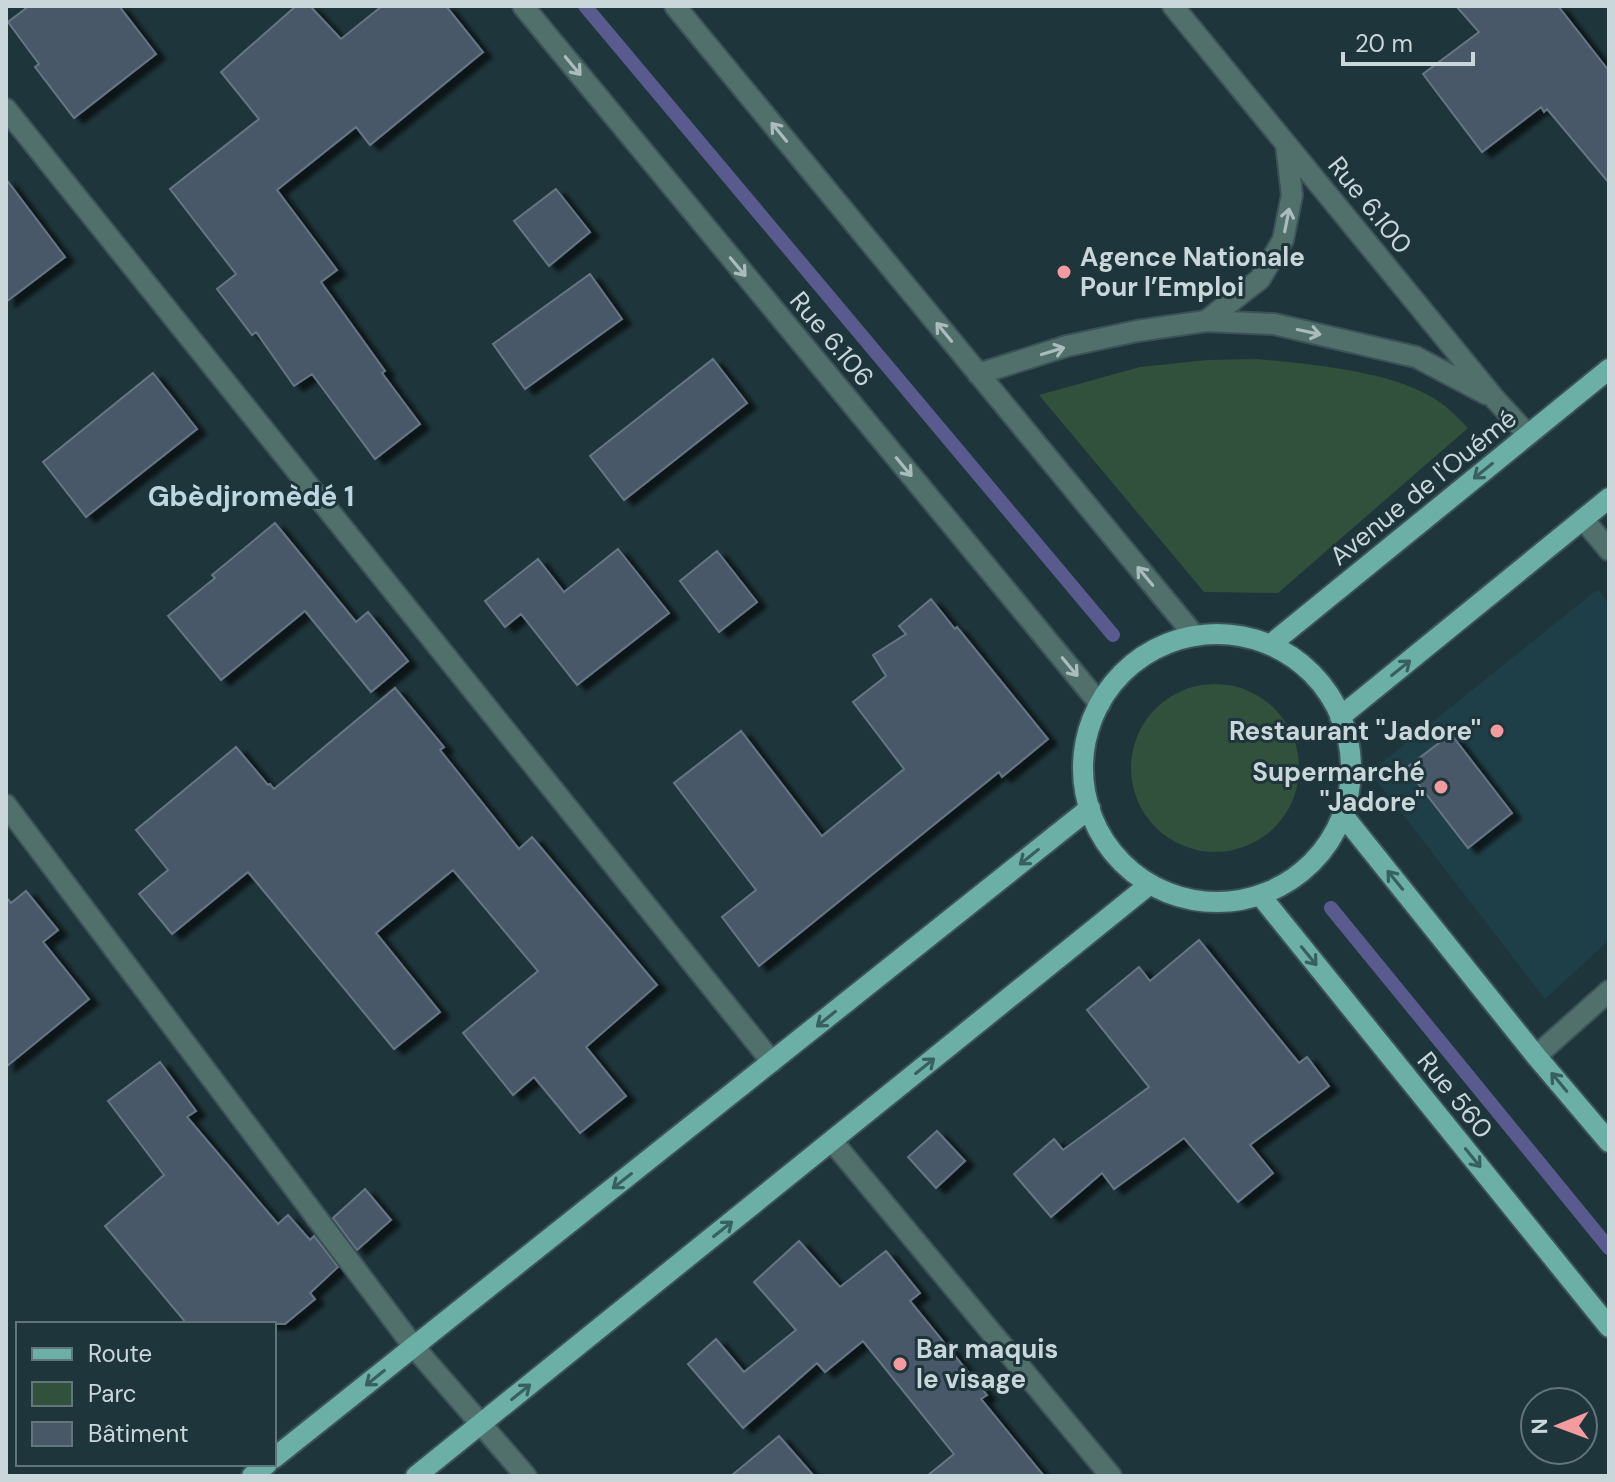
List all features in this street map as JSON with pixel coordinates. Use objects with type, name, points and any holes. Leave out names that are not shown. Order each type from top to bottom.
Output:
[{"type":"main road","name":"Avenue de l'Ouémé","points":[[1270,645],[1609,369]]},
{"type":"main road","points":[[1340,717],[1609,498]]},
{"type":"main road","points":[[1233,635],[1270,645],[1292,658],[1312,674],[1328,694],[1340,717],[1348,745],[1351,773],[1342,814],[1329,841],[1310,864],[1287,882],[1260,895],[1236,901],[1185,899],[1150,884],[1124,864],[1103,838],[1086,791],[1084,755],[1087,737],[1100,704],[1117,679],[1139,659],[1166,644],[1195,636],[1233,635]]},
{"type":"main road","points":[[276,1456],[1090,808]]},
{"type":"main road","points":[[1342,814],[1609,1142]]},
{"type":"main road","points":[[416,1476],[1150,884]]},
{"type":"main road","name":"Rue 560","points":[[1260,895],[1609,1327]]},
{"type":"street","name":"Rue 6.106","points":[[523,6],[1100,704]]},
{"type":"street","points":[[675,6],[1195,636]]},
{"type":"street","name":"Rue 6.100","points":[[1173,6],[1495,399],[1528,435]]},
{"type":"street","points":[[6,109],[772,1062]]},
{"type":"street","points":[[1206,321],[1260,279],[1283,240],[1292,195],[1286,144]]},
{"type":"street","points":[[978,374],[1067,346],[1137,331],[1206,321],[1274,324],[1416,357],[1495,399]]},
{"type":"street","points":[[1583,519],[1609,550]]},
{"type":"street","points":[[6,805],[414,1347],[526,1476]]},
{"type":"street","points":[[1536,1056],[1609,991]]},
{"type":"street","points":[[832,1141],[1111,1476]]},
{"type":"shaded area","points":[[1598,589],[1609,604],[1609,940],[1545,999],[1370,772]]},
{"type":"green space","points":[[1256,359],[1352,371],[1401,383],[1441,403],[1468,428],[1278,593],[1204,592],[1039,395],[1140,367]]},
{"type":"green space","points":[[1215,684],[1247,691],[1262,698],[1274,709],[1285,721],[1292,736],[1299,768],[1292,800],[1285,815],[1274,827],[1262,838],[1247,845],[1215,852],[1183,845],[1168,838],[1156,827],[1145,815],[1138,800],[1131,768],[1138,736],[1145,721],[1156,709],[1168,698],[1183,691]]},
{"type":"building","points":[[29,6],[119,6],[156,54],[74,118],[35,67],[39,64],[8,22]]},
{"type":"building","points":[[296,6],[310,6],[341,39],[382,6],[446,6],[483,52],[370,145],[356,127],[277,190],[337,270],[321,282],[420,424],[375,459],[312,374],[294,386],[256,332],[252,335],[217,289],[236,274],[170,189],[259,119],[221,72]]},
{"type":"building","points":[[1456,6],[1558,6],[1609,71],[1609,183],[1547,109],[1544,112],[1541,107],[1482,152],[1423,74],[1479,32]]},
{"type":"building","points":[[6,179],[65,257],[6,302]]},
{"type":"building","points":[[556,189],[590,232],[549,266],[514,221]]},
{"type":"building","points":[[590,274],[622,319],[525,389],[493,344]]},
{"type":"building","points":[[713,359],[747,403],[624,500],[590,456]]},
{"type":"building","points":[[153,373],[197,429],[86,517],[43,462]]},
{"type":"building","points":[[275,523],[356,622],[368,612],[408,661],[371,692],[305,611],[221,680],[168,616]]},
{"type":"building","points":[[618,549],[669,613],[577,685],[521,614],[505,627],[485,601],[538,559],[564,592]]},
{"type":"building","points":[[717,551],[757,602],[719,632],[680,581]]},
{"type":"building","points":[[931,599],[1048,739],[1002,777],[999,772],[759,966],[722,917],[756,890],[674,783],[741,731],[822,836],[904,769],[853,702],[886,676],[873,655],[906,634],[899,626]]},
{"type":"building","points":[[395,688],[444,747],[440,750],[519,849],[532,837],[657,985],[586,1047],[626,1096],[580,1133],[534,1077],[513,1095],[463,1033],[538,971],[453,870],[376,933],[440,1012],[394,1049],[248,872],[172,934],[139,894],[168,870],[136,830],[236,747],[274,789]]},
{"type":"building","points":[[1451,734],[1512,813],[1468,848],[1406,768]]},
{"type":"building","points":[[26,891],[58,930],[43,942],[89,999],[6,1067],[6,897],[11,903]]},
{"type":"building","points":[[1199,940],[1299,1063],[1307,1057],[1329,1086],[1250,1145],[1273,1173],[1238,1202],[1184,1138],[1114,1189],[1102,1173],[1051,1217],[1014,1174],[1054,1139],[1063,1150],[1149,1087],[1087,1010],[1139,967],[1150,981]]},
{"type":"building","points":[[160,1062],[196,1111],[187,1117],[278,1224],[288,1215],[310,1240],[314,1236],[338,1267],[310,1293],[315,1299],[285,1324],[185,1322],[105,1226],[164,1175],[108,1101]]},
{"type":"building","points":[[937,1131],[965,1161],[936,1188],[908,1157]]},
{"type":"building","points":[[365,1189],[391,1220],[357,1250],[333,1218]]},
{"type":"building","points":[[799,1241],[840,1287],[886,1251],[920,1293],[910,1301],[987,1395],[981,1399],[1044,1476],[927,1476],[954,1454],[863,1341],[825,1372],[817,1363],[743,1428],[688,1364],[716,1339],[744,1372],[796,1330],[754,1282]]},
{"type":"building","points":[[779,1436],[814,1476],[731,1476]]},
{"type":"waterway","points":[[585,6],[1113,635]]},
{"type":"waterway","points":[[1331,908],[1609,1248]]},
{"type":"place","name":"Agence Nationale Pour l’Emploi","points":[[1064,272]]},
{"type":"place","name":"Restaurant ''Jadore''","points":[[1497,731]]},
{"type":"place","name":"Supermarché ''Jadore''","points":[[1441,787]]},
{"type":"place","name":"Bar maquis le visage","points":[[900,1364]]},
{"type":"district","name":"Gbèdjromèdé 1","points":[[251,496]]}]
